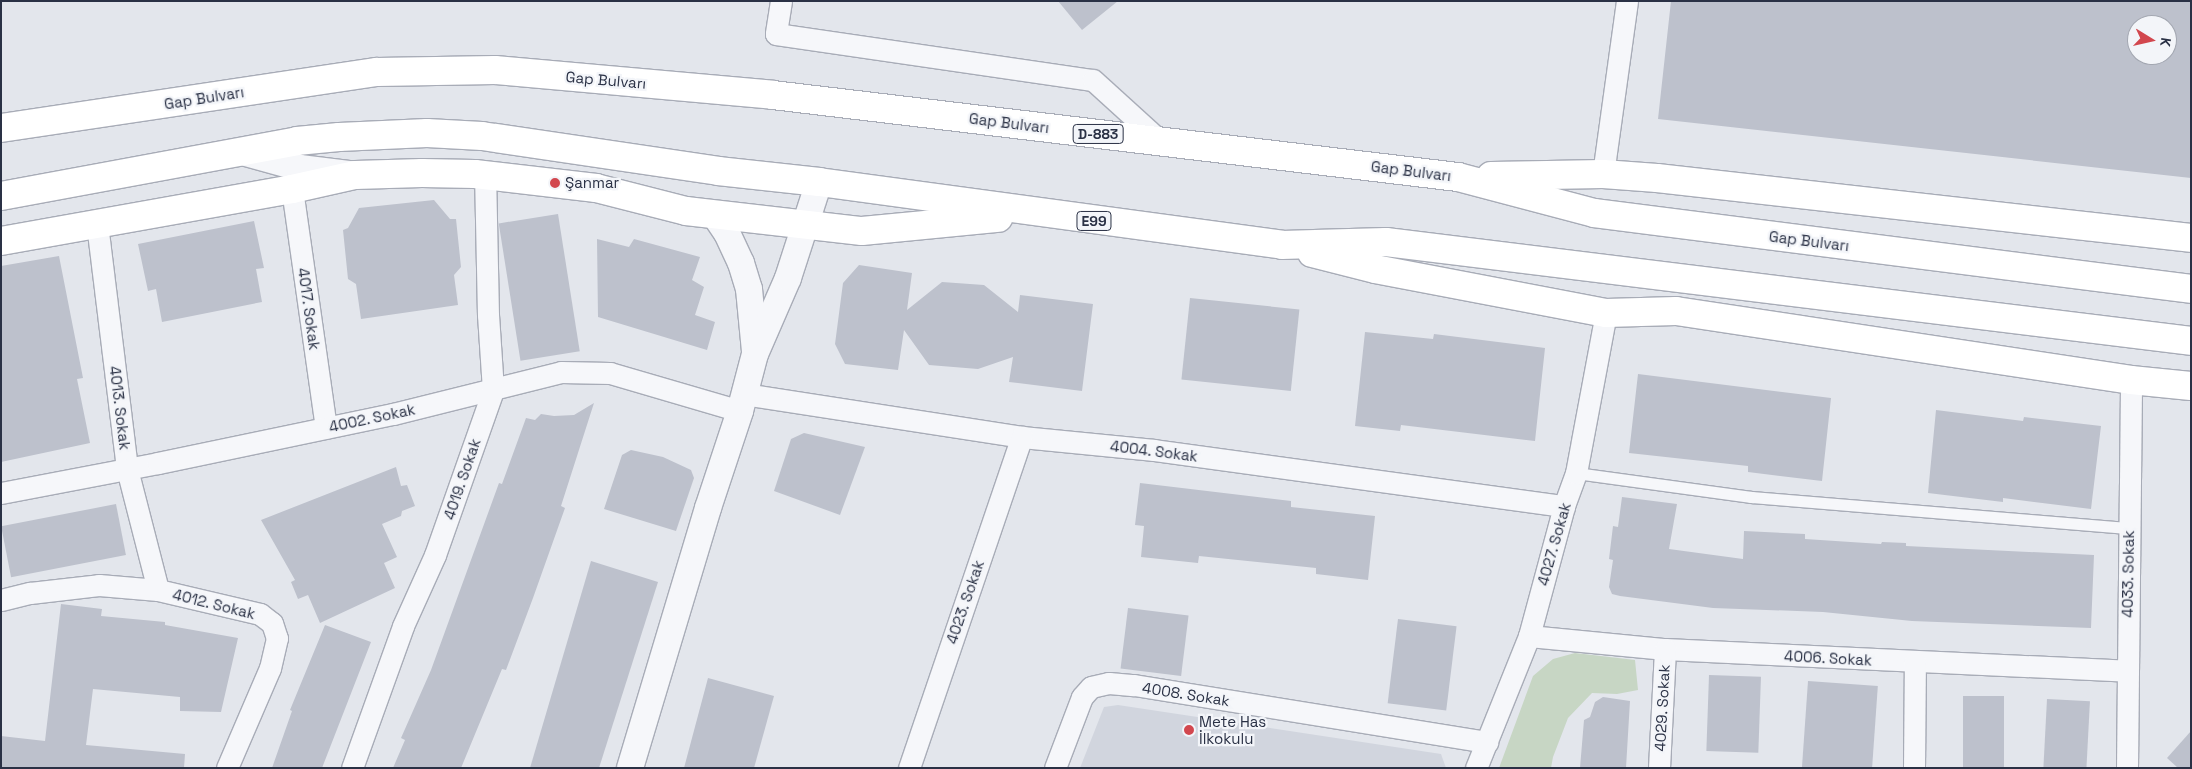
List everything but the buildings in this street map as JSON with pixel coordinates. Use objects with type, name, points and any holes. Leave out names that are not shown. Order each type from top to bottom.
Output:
[{"type":"highway","name":"Gap Bulvarı","points":[[1,128],[378,72],[495,70],[773,95],[1458,176],[1594,213],[2191,290]]},
{"type":"highway","name":"E99","points":[[1,196],[242,152],[339,137],[427,133],[482,136],[718,171],[819,182],[1282,245],[1386,242],[2191,341]]},
{"type":"highway","points":[[1,241],[292,190],[355,175],[422,173],[485,175],[596,188],[686,211],[862,231],[1041,213]]},
{"type":"highway","points":[[1458,176],[1603,174],[1657,178],[2191,238]]},
{"type":"highway","points":[[1282,245],[1375,269],[1606,313],[1676,311],[2131,380],[2191,386]]},
{"type":"street","points":[[781,1],[776,34],[1093,80],[1160,141]]},
{"type":"street","points":[[1603,174],[1627,1]]},
{"type":"street","points":[[242,152],[300,168],[355,175]]},
{"type":"street","name":"4019. Sokak","points":[[352,768],[403,626],[435,555],[493,390],[488,315],[485,175]]},
{"type":"street","points":[[630,768],[755,354],[788,278],[819,182]]},
{"type":"street","name":"4017. Sokak","points":[[292,190],[326,428]]},
{"type":"street","points":[[714,214],[727,233],[741,263],[748,289],[755,354]]},
{"type":"street","name":"4013. Sokak","points":[[97,224],[127,469],[158,590]]},
{"type":"street","name":"4027. Sokak","points":[[1476,768],[1529,636],[1564,506],[1576,473],[1606,313]]},
{"type":"street","name":"4002. Sokak","points":[[1,493],[326,428],[493,390],[561,372],[610,374],[742,402]]},
{"type":"street","name":"4033. Sokak","points":[[2127,768],[2131,380]]},
{"type":"street","name":"4004. Sokak","points":[[742,402],[1154,450],[1564,506]]},
{"type":"street","name":"4023. Sokak","points":[[909,768],[1022,436]]},
{"type":"street","name":"4012. Sokak","points":[[1,600],[99,584],[158,590],[260,614],[272,623],[277,638],[270,668],[227,768]]},
{"type":"street","name":"4006. Sokak","points":[[1529,636],[1665,649],[2127,671]]},
{"type":"street","name":"4029. Sokak","points":[[1659,768],[1665,649]]},
{"type":"street","points":[[1914,768],[1915,662]]},
{"type":"street","name":"4008. Sokak","points":[[1055,768],[1082,697],[1091,687],[1109,683],[1134,685],[1487,742]]},
{"type":"lane","points":[[1576,473],[1752,497],[2128,528]]},
{"type":"shaded area","name":"Mete Has İlkokulu","points":[[1118,705],[1441,754],[1446,768],[1080,768],[1104,707]]},
{"type":"green space","points":[[1575,653],[1635,660],[1638,690],[1617,694],[1592,693],[1568,718],[1553,757],[1551,768],[1499,768],[1533,676],[1553,659]]},
{"type":"place","name":"Şanmar","points":[[555,183]]},
{"type":"place","name":"Mete Has İlkokulu","points":[[1189,730]]}]
